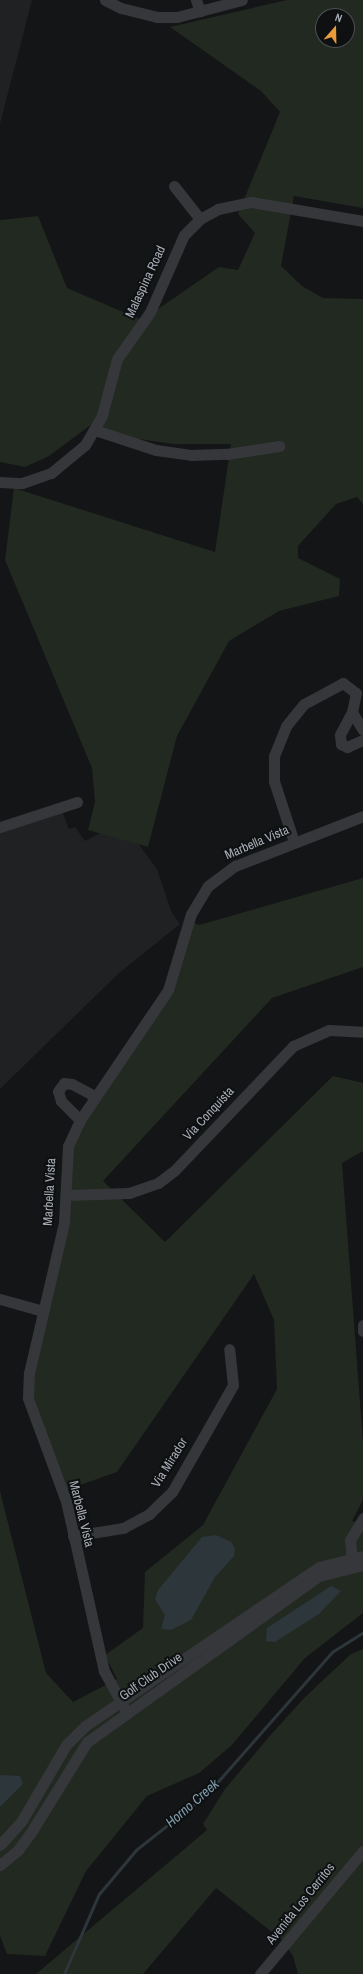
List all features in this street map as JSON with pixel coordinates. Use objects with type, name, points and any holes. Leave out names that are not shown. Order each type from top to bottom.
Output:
[{"type":"street","points":[[105,0],[157,17],[200,11],[242,0]]},
{"type":"street","points":[[196,0],[200,11]]},
{"type":"street","points":[[174,186],[200,219]]},
{"type":"street","name":"Malaspina Road","points":[[2,482],[22,483],[51,473],[76,454],[95,430],[117,359],[150,312],[184,235],[200,219],[218,209],[251,202],[363,221]]},
{"type":"street","points":[[95,430],[156,450],[191,455],[227,454],[279,446]]},
{"type":"street","points":[[294,842],[274,781],[274,756],[280,738],[304,704],[335,685],[343,683],[356,693],[352,712],[340,735],[341,744],[347,747],[363,740]]},
{"type":"street","points":[[352,712],[363,730]]},
{"type":"street","points":[[0,827],[77,802]]},
{"type":"street","name":"Marbella Vista","points":[[126,1711],[119,1702],[100,1657],[63,1491],[28,1398],[29,1373],[64,1222],[66,1155],[80,1120],[168,990],[191,914],[204,891],[228,869],[363,816]]},
{"type":"street","name":"Via Conquista","points":[[66,1195],[129,1193],[158,1183],[174,1172],[293,1046],[329,1030],[363,1032]]},
{"type":"street","points":[[80,1120],[60,1101],[58,1092],[64,1084],[72,1084],[96,1097]]},
{"type":"street","points":[[0,1299],[43,1311]]},
{"type":"street","points":[[363,1325],[363,1331]]},
{"type":"street","name":"Via Mirador","points":[[73,1536],[123,1528],[149,1514],[172,1492],[233,1385],[229,1349]]},
{"type":"street","points":[[355,1562],[350,1540],[363,1518]]},
{"type":"street","name":"Golf Club Drive","points":[[0,1865],[18,1850],[33,1829],[86,1742],[126,1711],[319,1576],[355,1562],[363,1556]]},
{"type":"street","name":"Golf Club Drive","points":[[0,1846],[21,1822],[66,1745],[85,1726],[318,1567],[355,1562]]},
{"type":"street","name":"Avenida Los Cerritos","points":[[260,1974],[363,1851]]},
{"type":"shaded area","points":[[0,0],[32,0],[0,124]]},
{"type":"shaded area","points":[[287,0],[363,0],[363,208],[294,196],[281,266],[302,286],[323,298],[363,299],[363,504],[357,497],[336,504],[298,546],[298,558],[340,579],[339,596],[279,611],[229,641],[177,736],[148,847],[88,830],[95,802],[92,768],[5,560],[14,488],[215,552],[231,444],[174,444],[124,437],[92,424],[49,456],[25,467],[0,462],[0,220],[38,216],[67,288],[142,320],[219,267],[238,270],[255,233],[238,214],[280,112],[261,91],[170,27]]},
{"type":"shaded area","points":[[62,811],[69,829],[75,827],[85,841],[104,831],[137,842],[157,869],[171,911],[180,924],[119,973],[0,1089],[0,832]]},
{"type":"shaded area","points":[[363,878],[363,967],[272,998],[103,1181],[165,1242],[333,1076],[363,1083],[363,1151],[342,1163],[363,1442],[363,1500],[352,1521],[363,1524],[363,1613],[305,1658],[231,1746],[199,1773],[147,1796],[86,1871],[45,1956],[7,1954],[0,1936],[0,1491],[46,1673],[73,1702],[117,1679],[105,1655],[143,1628],[145,1572],[203,1525],[277,1389],[274,1320],[254,1274],[117,1472],[63,1491],[28,1398],[64,1222],[68,1146],[168,990],[189,921],[199,925]]},
{"type":"shaded area","points":[[216,1535],[231,1542],[235,1548],[234,1556],[215,1577],[191,1620],[171,1630],[161,1629],[165,1615],[155,1599],[158,1590],[202,1537]]},
{"type":"shaded area","points":[[331,1586],[341,1591],[319,1614],[275,1642],[266,1641],[267,1628]]},
{"type":"shaded area","points":[[363,1649],[363,1974],[298,1974],[293,1956],[282,1940],[216,1888],[143,1974],[36,1974],[207,1830],[203,1824],[225,1789],[268,1738],[304,1698],[351,1654]]},
{"type":"shaded area","points":[[0,1775],[20,1776],[23,1784],[0,1807]]},
{"type":"waterway","name":"Horno Creek","points":[[64,1974],[99,1894],[136,1850],[207,1794],[332,1652],[363,1633]]}]
